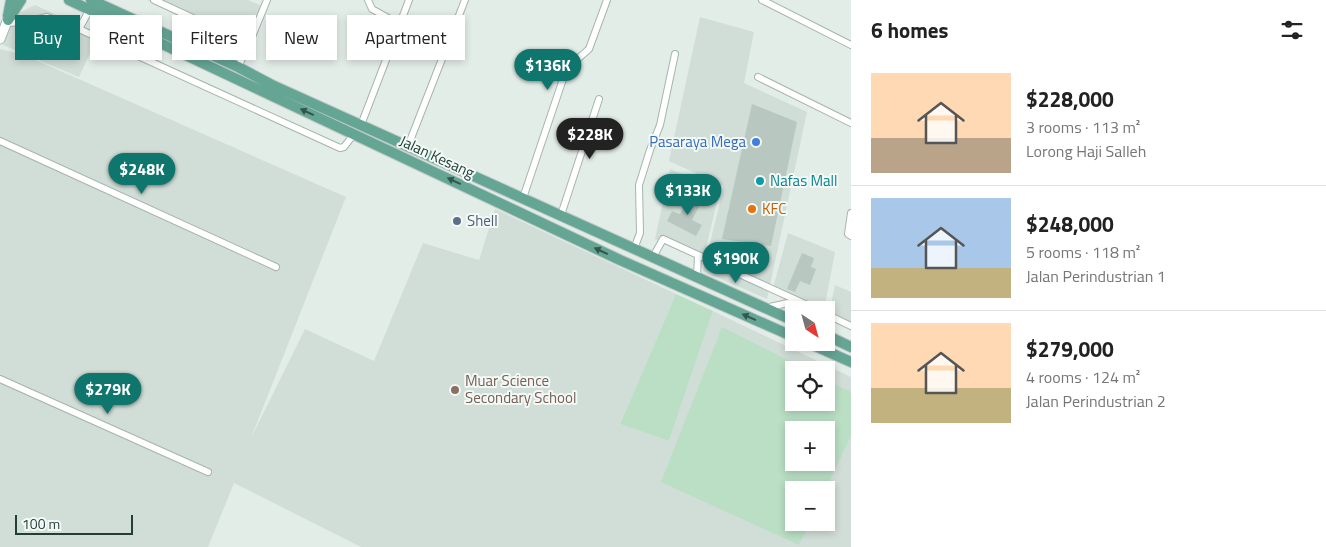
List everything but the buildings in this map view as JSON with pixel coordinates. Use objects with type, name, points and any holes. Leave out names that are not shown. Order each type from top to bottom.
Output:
[{"type":"main road","points":[[7,22],[11,0]]},
{"type":"main road","points":[[7,22],[21,0]]},
{"type":"main road","name":"Jalan Kesang","points":[[69,0],[353,136],[620,260],[785,333]]},
{"type":"main road","name":"Jalan Kesang","points":[[89,9],[238,67],[272,85],[785,317]]},
{"type":"main road","points":[[835,339],[851,347]]},
{"type":"main road","points":[[826,351],[851,362]]},
{"type":"street","points":[[0,39],[16,0]]},
{"type":"street","points":[[154,0],[186,15]]},
{"type":"street","points":[[256,27],[267,0]]},
{"type":"street","points":[[368,0],[372,9],[383,15]]},
{"type":"street","points":[[402,15],[408,0]]},
{"type":"street","points":[[408,146],[465,0]]},
{"type":"street","points":[[523,198],[565,72],[589,50],[607,0]]},
{"type":"street","points":[[762,0],[851,45]]},
{"type":"street","points":[[89,9],[80,27],[340,148],[344,147],[353,136]]},
{"type":"street","points":[[7,22],[15,22]]},
{"type":"street","points":[[634,248],[640,233],[640,185],[650,150],[660,125],[675,54]]},
{"type":"street","points":[[238,67],[241,60]]},
{"type":"street","points":[[361,124],[385,60]]},
{"type":"street","points":[[758,77],[851,123]]},
{"type":"street","points":[[560,215],[599,99]]},
{"type":"street","points":[[0,141],[276,268]]},
{"type":"street","points":[[849,235],[851,213]]},
{"type":"street","points":[[653,257],[663,239],[798,301]]},
{"type":"street","points":[[697,277],[698,255]]},
{"type":"street","points":[[764,308],[785,304]]},
{"type":"street","points":[[835,318],[851,326]]},
{"type":"street","points":[[0,379],[208,472]]},
{"type":"shaded area","points":[[147,0],[248,0],[262,6],[256,21],[256,15],[180,15]]},
{"type":"shaded area","points":[[35,5],[57,15],[15,15]]},
{"type":"shaded area","points":[[15,15],[15,50],[3,45]]},
{"type":"shaded area","points":[[700,17],[754,32],[744,83],[807,112],[767,299],[703,271],[724,186],[669,161]]},
{"type":"shaded area","points":[[80,25],[90,30],[90,53],[79,77],[39,60],[80,60]]},
{"type":"shaded area","points":[[0,49],[15,52],[15,60],[36,60],[346,197],[251,438],[305,329],[374,361],[423,243],[479,260],[495,209],[676,294],[620,424],[669,441],[713,311],[785,345],[785,351],[797,351],[818,361],[785,361],[785,411],[835,411],[835,369],[851,377],[851,547],[361,547],[234,483],[208,547],[0,547]]},
{"type":"shaded area","points":[[670,169],[720,189],[703,261],[655,239]]},
{"type":"shaded area","points":[[788,233],[835,252],[826,301],[792,301],[772,292]]},
{"type":"shaded area","points":[[835,285],[851,292],[851,331],[835,323],[835,301],[832,301]]},
{"type":"green space","points":[[676,294],[713,311],[669,441],[620,424]]},
{"type":"green space","points":[[722,327],[789,361],[785,361],[785,411],[835,411],[835,384],[851,392],[851,436],[835,469],[835,421],[785,421],[785,471],[834,471],[829,481],[785,481],[785,531],[806,531],[799,545],[661,482]]},
{"type":"place","name":"Pasaraya Mega","points":[[756,142]]},
{"type":"place","name":"Nafas Mall","points":[[760,181]]},
{"type":"place","name":"KFC","points":[[752,209]]},
{"type":"place","name":"Shell","points":[[457,221]]},
{"type":"place","name":"Muar Science Secondary School","points":[[455,390]]}]
